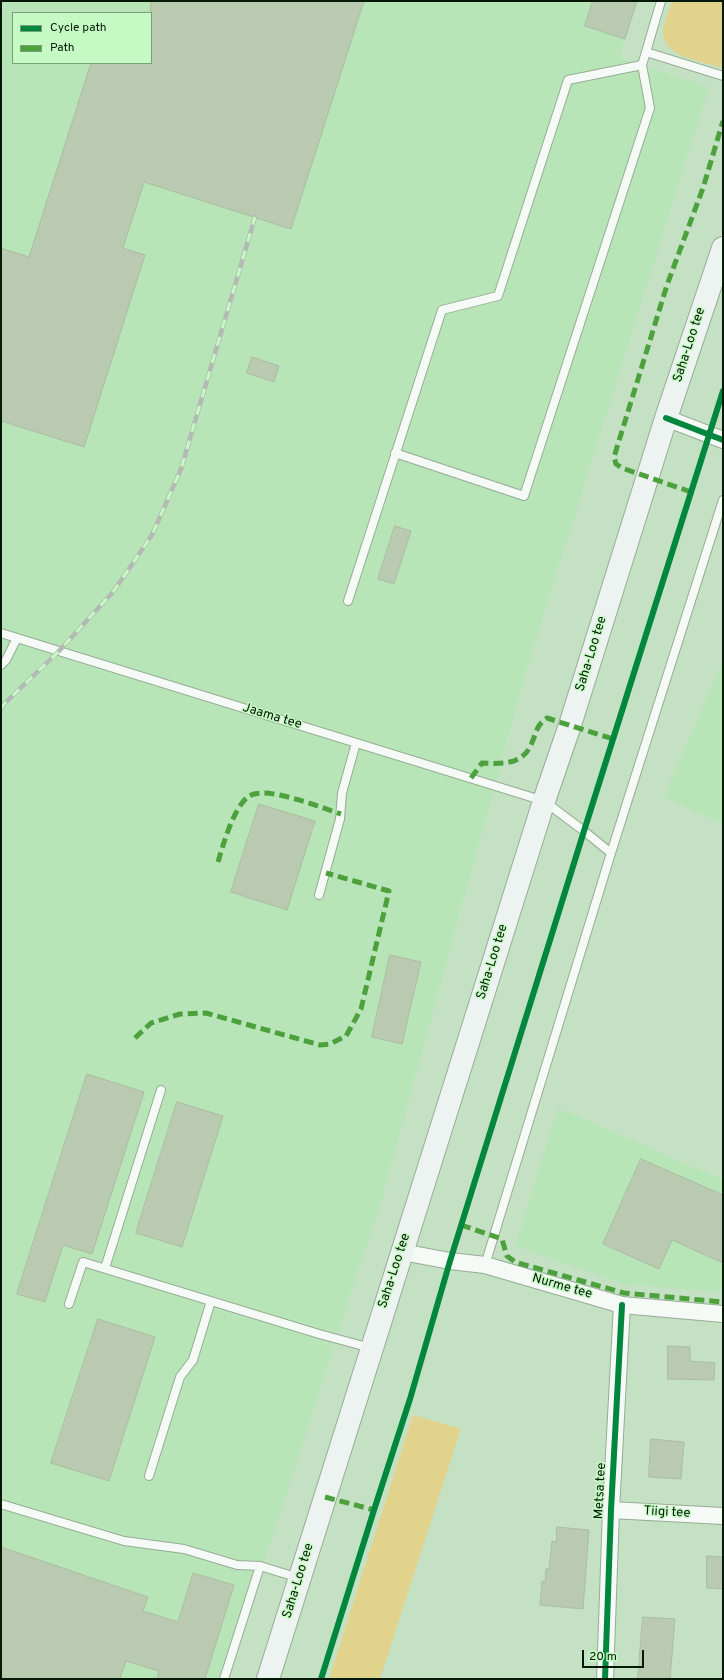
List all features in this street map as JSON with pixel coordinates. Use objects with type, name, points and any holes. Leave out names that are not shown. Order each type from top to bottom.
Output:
[{"type":"main road","name":"Saha-Loo tee","points":[[268,1679],[544,801],[570,725],[666,418],[723,248]]},
{"type":"street","points":[[666,418],[723,440]]},
{"type":"street","name":"Nurme tee","points":[[402,1252],[450,1261],[485,1265],[622,1305],[723,1314]]},
{"type":"street","name":"Metsa tee","points":[[605,1679],[611,1510],[622,1305]]},
{"type":"street","name":"Tiigi tee","points":[[611,1510],[723,1516]]},
{"type":"lane","points":[[395,453],[524,496],[650,108],[642,66],[661,1]]},
{"type":"lane","points":[[646,52],[723,76]]},
{"type":"lane","points":[[348,601],[442,310],[498,296],[568,80],[642,66]]},
{"type":"lane","points":[[485,1265],[611,853],[723,500]]},
{"type":"lane","name":"Jaama tee","points":[[1,633],[544,801],[611,853]]},
{"type":"lane","points":[[1,664],[6,660],[17,638]]},
{"type":"lane","points":[[319,896],[340,819],[342,793],[356,743]]},
{"type":"lane","points":[[105,1268],[161,1090]]},
{"type":"lane","points":[[69,1304],[83,1262],[371,1348]]},
{"type":"lane","points":[[149,1476],[180,1377],[193,1360],[211,1301]]},
{"type":"lane","points":[[1,1504],[124,1541],[184,1549],[237,1565],[260,1566],[300,1578]]},
{"type":"lane","points":[[224,1679],[260,1566]]},
{"type":"shaded area","points":[[1,1],[637,1],[620,58],[709,87],[530,658],[383,1195],[226,1679],[1,1679]]},
{"type":"shaded area","points":[[672,1],[723,1],[723,68],[696,61],[677,53],[665,42],[663,31]]},
{"type":"shaded area","points":[[723,660],[723,824],[664,797]]},
{"type":"shaded area","points":[[558,1108],[723,1180],[723,1292],[625,1284],[515,1246]]},
{"type":"shaded area","points":[[413,1415],[461,1429],[380,1679],[329,1679]]},
{"type":"building","points":[[151,1],[364,1],[291,229],[144,182],[123,248],[145,255],[84,447],[1,421],[1,248],[29,257],[91,64],[152,64]]},
{"type":"building","points":[[593,1],[637,1],[625,39],[585,26]]},
{"type":"building","points":[[252,357],[279,366],[274,382],[247,373]]},
{"type":"building","points":[[395,526],[411,531],[394,584],[378,579]]},
{"type":"building","points":[[259,804],[315,821],[287,910],[231,892]]},
{"type":"building","points":[[390,955],[421,962],[402,1044],[372,1037]]},
{"type":"building","points":[[87,1074],[144,1092],[92,1254],[63,1245],[45,1302],[17,1294]]},
{"type":"building","points":[[177,1102],[223,1116],[182,1247],[136,1233]]},
{"type":"building","points":[[641,1159],[723,1195],[723,1263],[672,1240],[659,1269],[603,1244]]},
{"type":"building","points":[[98,1319],[155,1337],[109,1481],[51,1463]]},
{"type":"building","points":[[668,1346],[690,1347],[690,1361],[715,1363],[714,1380],[668,1379]]},
{"type":"building","points":[[651,1439],[684,1442],[681,1479],[649,1477]]},
{"type":"building","points":[[557,1527],[589,1530],[583,1609],[540,1605],[542,1581],[545,1582],[546,1569],[549,1569],[552,1541],[556,1542]]},
{"type":"building","points":[[1,1547],[148,1597],[143,1611],[178,1622],[193,1573],[234,1585],[205,1679],[157,1679],[159,1671],[126,1661],[120,1679],[1,1679]]},
{"type":"building","points":[[707,1556],[723,1557],[723,1589],[707,1588]]},
{"type":"building","points":[[643,1617],[675,1619],[670,1679],[638,1679]]},
{"type":"railway","points":[[1,709],[4,704],[59,651],[113,592],[152,535],[181,469],[255,217]]},
{"type":"marked path","points":[[691,492],[622,468],[616,464],[614,457],[667,285],[703,188],[723,121]]},
{"type":"marked path","points":[[471,778],[482,763],[503,763],[517,760],[527,752],[538,727],[547,718],[613,739]]},
{"type":"marked path","points":[[218,862],[234,817],[249,796],[257,793],[281,795],[341,814]]},
{"type":"marked path","points":[[135,1038],[151,1023],[180,1014],[206,1013],[320,1045],[330,1044],[346,1036],[361,1009],[389,891],[326,873]]},
{"type":"marked path","points":[[461,1225],[502,1239],[507,1256],[515,1262],[624,1293],[723,1302]]},
{"type":"marked path","points":[[325,1497],[374,1510]]},
{"type":"cycle path","points":[[321,1679],[410,1399],[450,1261],[584,831],[723,391]]},
{"type":"cycle path","points":[[666,418],[723,440]]},
{"type":"cycle path","points":[[605,1679],[611,1510],[622,1305]]}]
